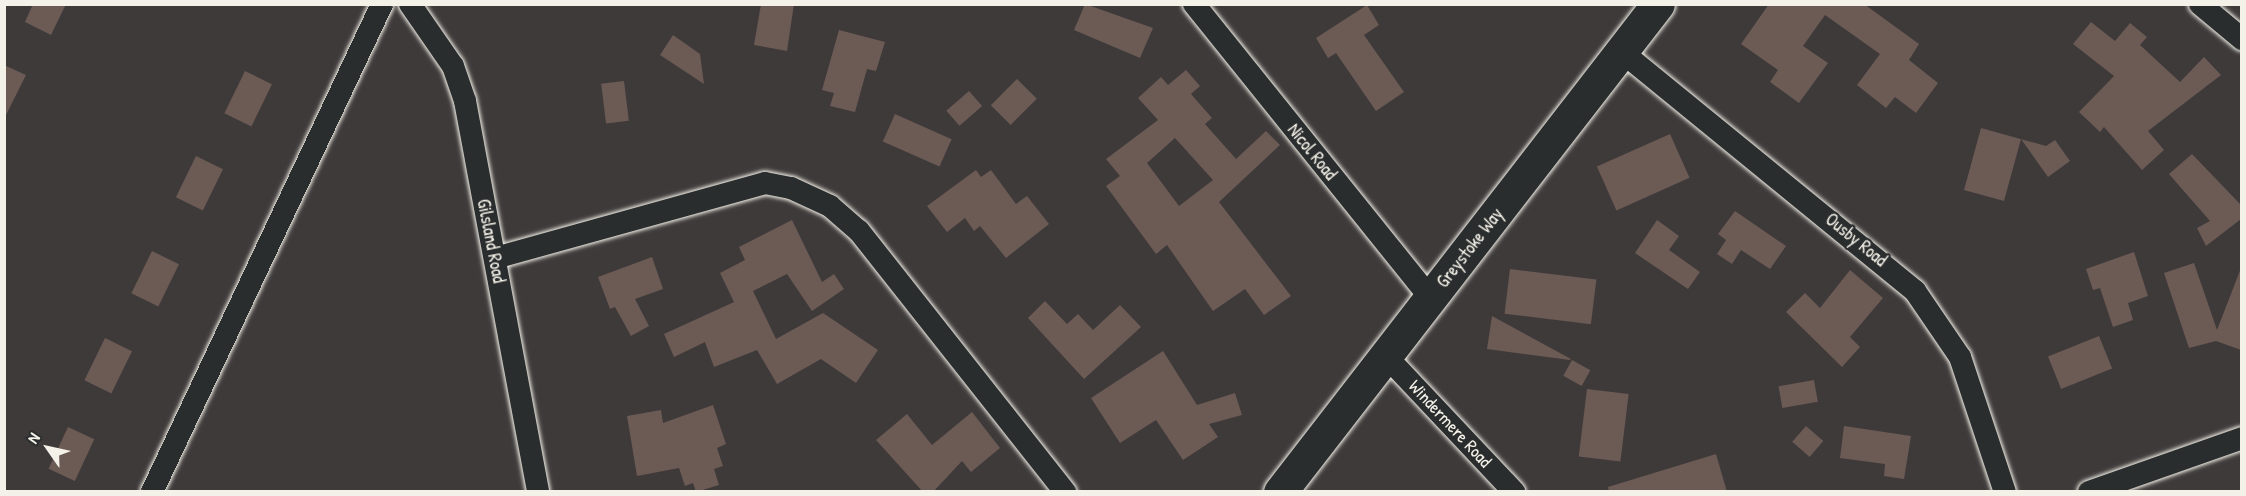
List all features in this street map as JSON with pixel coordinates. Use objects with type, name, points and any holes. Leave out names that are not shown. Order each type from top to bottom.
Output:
[{"type":"street","points":[[152,492],[382,4]]},
{"type":"street","name":"Gilsland Road","points":[[410,4],[453,66],[462,92],[538,492]]},
{"type":"street","name":"Nicol Road","points":[[1194,4],[1431,299]]},
{"type":"street","name":"Greystoke Way","points":[[1280,492],[1658,4]]},
{"type":"street","points":[[2200,4],[2241,39]]},
{"type":"street","name":"Ousby Road","points":[[1622,52],[1915,291],[1960,357],[2005,492]]},
{"type":"street","points":[[495,258],[765,183],[791,188],[830,206],[859,231],[1065,492]]},
{"type":"street","name":"Windermere Road","points":[[1386,356],[1514,492]]},
{"type":"street","points":[[2089,492],[2241,438]]},
{"type":"building","points":[[33,4],[66,4],[51,35],[25,22]]},
{"type":"building","points":[[761,4],[794,4],[787,51],[754,45]]},
{"type":"building","points":[[1085,4],[1153,28],[1140,58],[1074,30]]},
{"type":"building","points":[[1769,4],[1864,4],[1919,44],[1909,60],[1938,83],[1916,113],[1895,97],[1886,108],[1857,85],[1880,54],[1825,15],[1803,46],[1828,63],[1799,103],[1770,82],[1778,70],[1741,44]]},
{"type":"building","points":[[1367,5],[1379,25],[1364,35],[1404,92],[1376,111],[1336,53],[1328,58],[1316,38]]},
{"type":"building","points":[[2091,22],[2115,41],[2130,23],[2147,37],[2140,45],[2180,82],[2204,57],[2221,75],[2148,131],[2164,150],[2142,170],[2104,127],[2100,132],[2079,112],[2114,76],[2073,44]]},
{"type":"building","points":[[839,30],[885,42],[876,71],[867,69],[855,112],[830,106],[834,93],[822,90]]},
{"type":"building","points":[[673,35],[700,54],[704,84],[660,55]]},
{"type":"building","points":[[4,65],[26,75],[4,119]]},
{"type":"building","points":[[1186,70],[1200,86],[1191,94],[1212,118],[1205,124],[1236,159],[1266,131],[1280,145],[1219,202],[1291,296],[1264,315],[1245,289],[1213,311],[1167,245],[1156,254],[1106,186],[1120,176],[1106,159],[1158,120],[1138,98],[1161,77],[1168,85]],"holes":[[[1175,138],[1213,180],[1179,206],[1147,163]]]},
{"type":"building","points":[[245,71],[272,84],[251,126],[224,113]]},
{"type":"building","points":[[1017,79],[1037,99],[1011,125],[991,105]]},
{"type":"building","points":[[624,81],[629,121],[606,124],[601,84]]},
{"type":"building","points":[[969,91],[982,106],[959,126],[946,111]]},
{"type":"building","points":[[895,114],[952,139],[939,167],[883,141]]},
{"type":"building","points":[[1981,128],[2021,139],[2004,201],[1964,190]]},
{"type":"building","points":[[1670,134],[1690,178],[1616,210],[1597,167]]},
{"type":"building","points":[[2021,139],[2046,146],[2055,140],[2070,161],[2048,177]]},
{"type":"building","points":[[2192,154],[2241,205],[2241,219],[2206,246],[2197,228],[2210,221],[2169,174]]},
{"type":"building","points":[[196,156],[223,169],[203,210],[176,197]]},
{"type":"building","points":[[976,170],[981,177],[991,170],[1016,204],[1027,196],[1049,224],[1006,258],[980,226],[974,231],[965,218],[947,232],[927,206]]},
{"type":"building","points":[[1735,211],[1786,246],[1770,269],[1741,250],[1732,264],[1717,254],[1726,240],[1718,234]]},
{"type":"building","points":[[792,220],[822,282],[834,274],[844,289],[812,311],[787,274],[753,291],[776,339],[823,313],[878,350],[856,383],[821,359],[777,384],[757,350],[714,367],[705,342],[674,357],[664,334],[734,302],[720,273],[745,260],[739,247]]},
{"type":"building","points":[[1657,220],[1679,236],[1669,250],[1700,272],[1688,289],[1635,253]]},
{"type":"building","points":[[152,251],[179,264],[158,306],[131,293]]},
{"type":"building","points":[[2134,252],[2148,296],[2128,303],[2133,320],[2113,327],[2100,288],[2093,290],[2086,269]]},
{"type":"building","points":[[652,257],[663,289],[635,299],[649,326],[631,336],[615,307],[610,309],[598,277]]},
{"type":"building","points":[[2194,263],[2217,330],[2241,268],[2241,350],[2216,341],[2189,348],[2164,273]]},
{"type":"building","points":[[1510,269],[1596,280],[1591,324],[1505,314]]},
{"type":"building","points":[[1850,270],[1883,298],[1850,337],[1860,347],[1842,367],[1786,312],[1805,293],[1820,308]]},
{"type":"building","points":[[1045,301],[1067,324],[1078,314],[1093,330],[1120,305],[1141,327],[1084,379],[1028,318]]},
{"type":"building","points":[[1492,316],[1571,359],[1487,349]]},
{"type":"building","points":[[2099,336],[2112,368],[2061,389],[2048,357]]},
{"type":"building","points":[[105,338],[132,351],[111,393],[84,380]]},
{"type":"building","points":[[1163,351],[1197,405],[1235,393],[1242,415],[1209,424],[1218,437],[1183,460],[1156,420],[1120,443],[1091,398]]},
{"type":"building","points":[[1572,360],[1590,370],[1582,386],[1563,376]]},
{"type":"building","points":[[1814,380],[1818,402],[1782,408],[1779,386]]},
{"type":"building","points":[[1587,389],[1629,394],[1620,462],[1579,456]]},
{"type":"building","points":[[713,405],[726,444],[717,448],[723,466],[714,469],[719,485],[696,492],[693,483],[685,486],[679,468],[637,476],[627,416],[661,410],[663,423]]},
{"type":"building","points":[[972,412],[1000,448],[971,472],[962,461],[933,492],[923,492],[876,440],[907,414],[932,445]]},
{"type":"building","points":[[1806,426],[1823,441],[1810,457],[1792,442]]},
{"type":"building","points":[[1844,426],[1911,436],[1904,479],[1884,476],[1885,464],[1840,458]]},
{"type":"building","points":[[68,427],[94,439],[75,481],[49,469]]},
{"type":"building","points":[[1716,454],[1727,492],[1609,492],[1608,487]]}]
